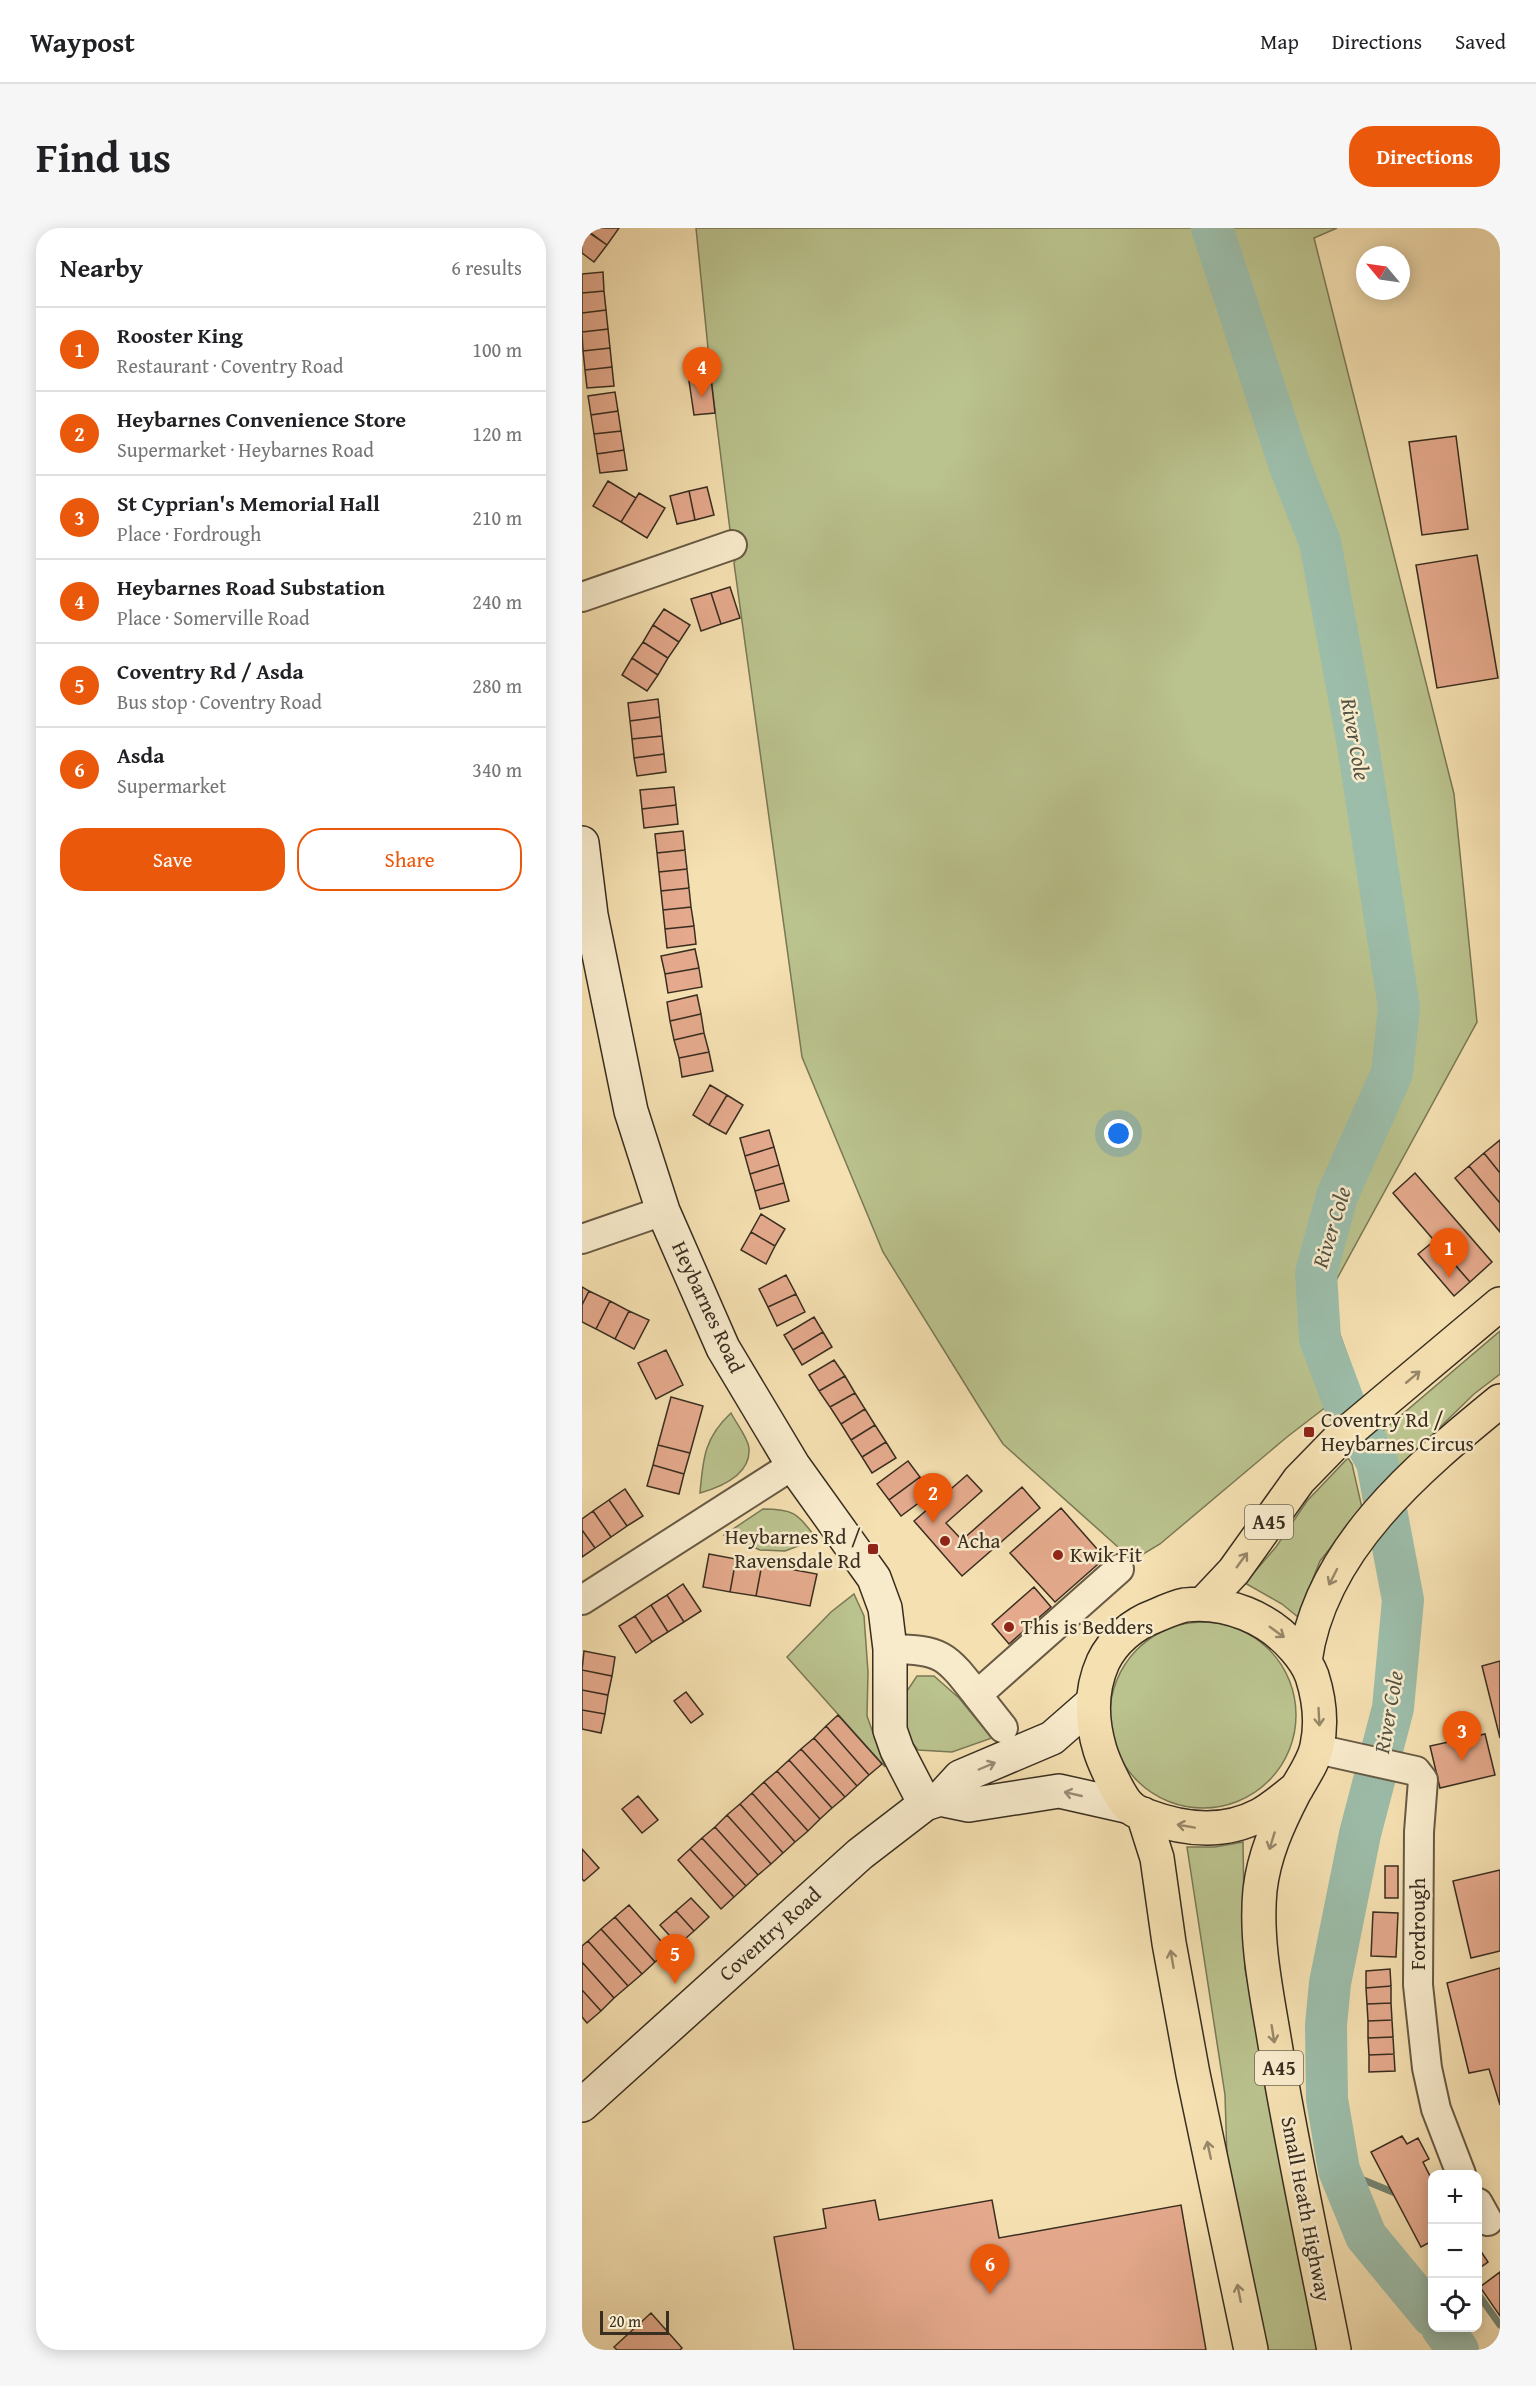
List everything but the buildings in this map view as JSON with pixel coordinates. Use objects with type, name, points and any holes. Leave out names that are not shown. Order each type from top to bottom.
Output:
[{"type":"highway","name":"A45","points":[[1203,1604],[1234,1571],[1299,1480],[1337,1441],[1500,1304]]},
{"type":"highway","points":[[1305,1661],[1308,1641],[1322,1599],[1342,1559],[1366,1529],[1435,1455],[1500,1401]]},
{"type":"highway","points":[[1251,2350],[1192,2074],[1157,1858],[1136,1811],[1104,1764],[1093,1728],[1092,1703],[1096,1680],[1104,1659],[1118,1640],[1138,1622],[1182,1605],[1203,1604],[1227,1607],[1261,1621],[1283,1635],[1305,1661]]},
{"type":"highway","name":"Small Heath Highway","points":[[1305,1661],[1312,1676],[1321,1718],[1317,1749],[1276,1828],[1266,1862],[1260,1891],[1263,1974],[1298,2172],[1334,2350]]},
{"type":"highway","points":[[1136,1811],[1159,1820],[1193,1828],[1215,1828],[1262,1815],[1297,1788]]},
{"type":"street","points":[[582,597],[732,545]]},
{"type":"street","name":"Heybarnes Road","points":[[582,843],[587,916],[631,1111],[663,1211],[723,1347],[793,1465],[874,1578],[885,1608],[890,1649],[890,1730],[897,1750],[933,1802]]},
{"type":"street","points":[[582,1239],[663,1211]]},
{"type":"street","points":[[582,1600],[793,1465]]},
{"type":"street","points":[[977,1695],[1119,1569]]},
{"type":"street","points":[[890,1649],[931,1651],[950,1663],[1003,1728]]},
{"type":"street","name":"Coventry Road","points":[[582,2105],[803,1903],[860,1854],[933,1802],[960,1777],[1052,1738],[1092,1703]]},
{"type":"street","name":"Fordrough","points":[[1317,1749],[1416,1771],[1423,1780],[1419,1832],[1418,1985],[1426,2068],[1436,2109],[1459,2170]]},
{"type":"street","points":[[933,1802],[969,1805],[1059,1791],[1136,1811]]},
{"type":"green space","points":[[696,228],[1337,228],[1314,238],[1454,794],[1477,1022],[1333,1286],[1331,1309],[1357,1383],[1287,1437],[1160,1544],[1130,1562],[1118,1547],[1003,1444],[883,1252],[802,1057],[734,563],[739,545],[730,530],[711,378]]},
{"type":"green space","points":[[1500,1331],[1500,1374],[1474,1394],[1397,1469],[1378,1435]]},
{"type":"green space","points":[[731,1413],[749,1448],[745,1466],[740,1473],[725,1483],[700,1493],[704,1459],[710,1440]]},
{"type":"green space","points":[[1348,1458],[1352,1464],[1362,1508],[1320,1561],[1298,1617],[1282,1604],[1245,1583],[1276,1547],[1307,1501]]},
{"type":"green space","points":[[763,1509],[783,1510],[795,1515],[817,1539],[785,1551],[760,1550],[724,1535]]},
{"type":"green space","points":[[854,1594],[864,1616],[868,1672],[867,1716],[885,1767],[787,1657],[831,1612]]},
{"type":"green space","points":[[1203,1622],[1239,1629],[1269,1649],[1289,1679],[1296,1715],[1289,1751],[1269,1781],[1239,1801],[1203,1808],[1167,1801],[1137,1781],[1117,1751],[1110,1715],[1117,1679],[1137,1649],[1167,1629]]},
{"type":"green space","points":[[917,1676],[934,1676],[959,1698],[992,1738],[952,1752],[918,1750],[907,1736],[905,1694]]},
{"type":"green space","points":[[1243,1842],[1245,1969],[1321,2350],[1266,2350],[1228,2191],[1225,2095],[1187,1847],[1215,1847]]},
{"type":"waterway","name":"River Cole","points":[[1212,228],[1290,466],[1320,542],[1357,739],[1399,1007],[1392,1073],[1337,1196],[1316,1273],[1320,1339],[1344,1403],[1377,1462],[1403,1600],[1393,1708],[1360,1834],[1330,1983],[1326,2025],[1327,2099],[1339,2170],[1366,2236],[1428,2311]]},
{"type":"waterway","points":[[1339,2170],[1400,2195]]},
{"type":"waterway","points":[[1482,2300],[1500,2325]]},
{"type":"waterway","name":"River Cole","points":[[1445,2332],[1458,2350]]},
{"type":"place","name":"Heybarnes Road Substation","points":[[702,397]]},
{"type":"place","name":"Rooster King","points":[[1449,1278]]},
{"type":"place","name":"Coventry Rd / Heybarnes Circus","points":[[1309,1432]]},
{"type":"place","name":"Heybarnes Convenience Store","points":[[933,1523]]},
{"type":"place","name":"Acha","points":[[945,1541]]},
{"type":"place","name":"Heybarnes Rd / Ravensdale Rd","points":[[873,1549]]},
{"type":"place","name":"Kwik Fit","points":[[1058,1555]]},
{"type":"place","name":"This is Bedders","points":[[1009,1627]]},
{"type":"place","name":"St Cyprian's Memorial Hall","points":[[1462,1761]]},
{"type":"place","name":"Coventry Rd / Asda","points":[[675,1984]]},
{"type":"place","name":"Asda","points":[[990,2294]]}]
